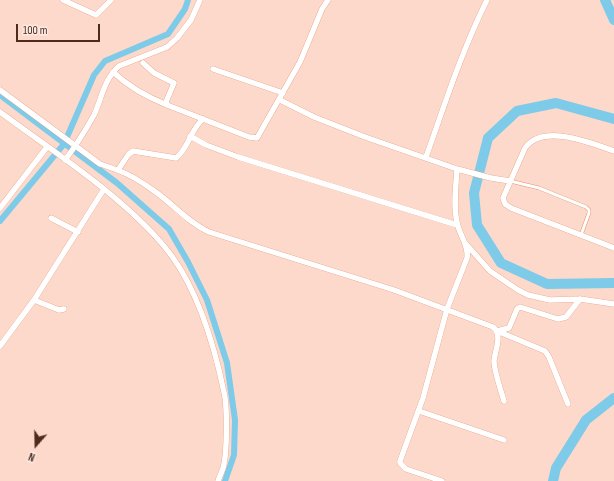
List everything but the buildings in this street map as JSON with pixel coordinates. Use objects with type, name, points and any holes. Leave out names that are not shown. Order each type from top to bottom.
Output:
[{"type":"street","points":[[63,0],[96,15],[111,0]]},
{"type":"street","points":[[63,158],[94,114],[106,82],[113,72],[119,66],[167,47],[177,38],[191,20],[200,0]]},
{"type":"street","points":[[113,72],[124,82],[148,97],[249,138],[257,138],[280,100],[300,62],[322,9],[328,0]]},
{"type":"street","points":[[426,157],[451,86],[477,20],[487,0]]},
{"type":"street","points":[[143,63],[154,73],[174,83],[166,102],[167,105]]},
{"type":"street","points":[[213,69],[283,93]]},
{"type":"street","points":[[0,90],[100,164],[118,170],[137,179],[165,199],[194,224],[209,232],[348,275],[446,309],[490,326],[497,331],[545,351],[549,357],[568,404]]},
{"type":"street","points":[[280,100],[333,125],[457,169],[491,178],[510,181]]},
{"type":"street","points":[[0,112],[104,189],[145,225],[165,247],[182,272],[201,312],[215,355],[225,398],[226,436],[224,464],[218,481]]},
{"type":"street","points":[[118,170],[133,150],[176,158],[182,153],[190,136],[203,119]]},
{"type":"street","points":[[190,136],[206,145],[238,157],[457,225]]},
{"type":"street","points":[[614,151],[581,140],[560,136],[549,136],[535,139],[525,148],[503,198],[506,205],[614,248]]},
{"type":"street","points":[[0,208],[49,148]]},
{"type":"street","points":[[442,481],[406,469],[400,463],[419,411],[446,309],[468,258],[465,243],[457,225],[455,206],[457,169]]},
{"type":"street","points":[[0,346],[34,300],[104,189]]},
{"type":"street","points":[[51,218],[78,232]]},
{"type":"street","points":[[465,243],[490,271],[528,295],[550,300],[580,299],[614,304]]},
{"type":"street","points":[[497,331],[509,328],[517,310],[520,307],[558,319],[563,319],[580,299]]},
{"type":"street","points":[[34,300],[58,310],[64,309]]},
{"type":"street","points":[[497,331],[498,337],[494,362],[504,401]]},
{"type":"street","points":[[419,411],[504,440]]},
{"type":"lane","points":[[510,181],[539,188],[586,207],[589,210],[589,213],[581,235]]},
{"type":"waterway","points":[[0,221],[64,144],[94,75],[105,61],[168,34],[185,9],[188,0]]},
{"type":"waterway","points":[[605,0],[614,20]]},
{"type":"waterway","points":[[0,95],[117,183],[169,229],[207,300],[227,363],[235,420],[234,455],[225,481]]},
{"type":"waterway","points":[[614,119],[556,103],[517,111],[488,138],[474,193],[477,225],[501,263],[547,284],[614,283]]},
{"type":"waterway","points":[[553,481],[556,468],[586,420],[614,398]]}]
